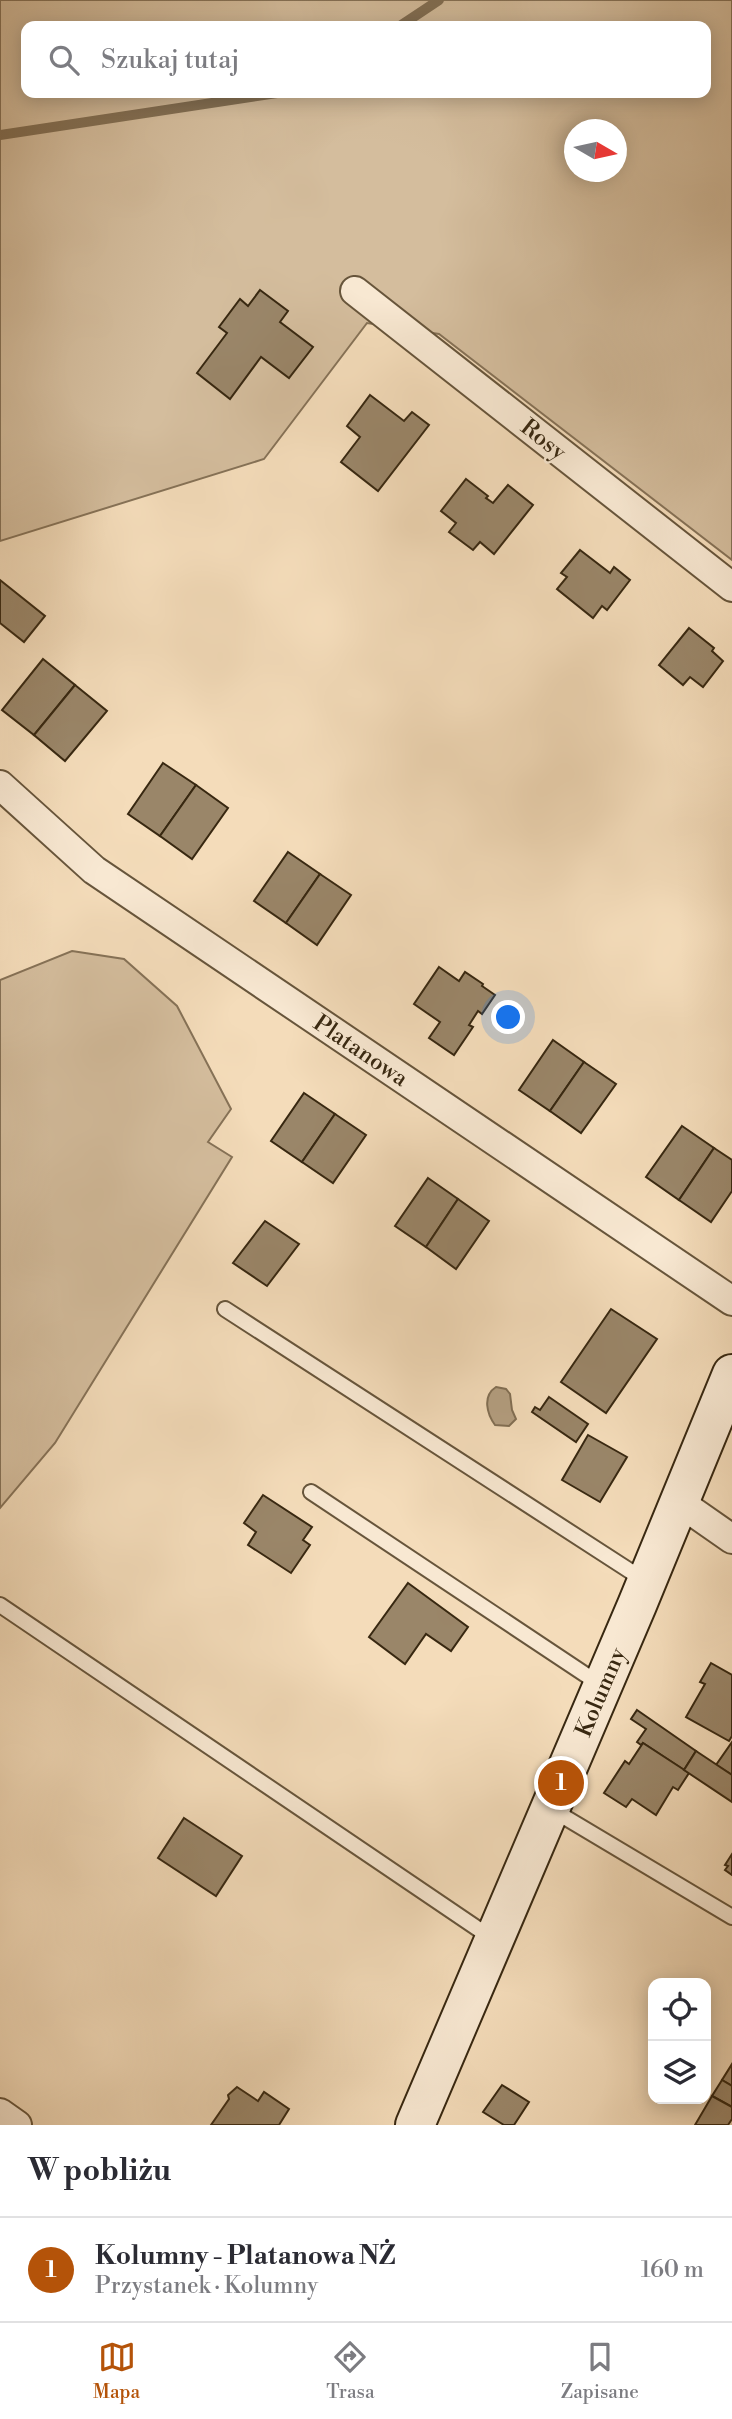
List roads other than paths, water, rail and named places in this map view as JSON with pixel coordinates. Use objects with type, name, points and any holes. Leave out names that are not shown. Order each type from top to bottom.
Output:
[{"type":"street","name":"Rosy","points":[[355,291],[732,587]]},
{"type":"street","name":"Platanowa","points":[[0,785],[94,870],[732,1301]]},
{"type":"street","name":"Kolumny","points":[[415,2125],[732,1374]]},
{"type":"street","points":[[679,1502],[732,1539]]},
{"type":"street","points":[[0,2113],[18,2125]]},
{"type":"lane","points":[[225,1310],[646,1581]]},
{"type":"lane","points":[[311,1492],[602,1686]]},
{"type":"lane","points":[[0,1605],[494,1940]]},
{"type":"lane","points":[[550,1808],[732,1917]]},
{"type":"waterway","points":[[408,21],[439,0]]},
{"type":"waterway","points":[[0,135],[244,98]]},
{"type":"place","name":"Kolumny - Platanowa NŻ","points":[[561,1783]]}]
